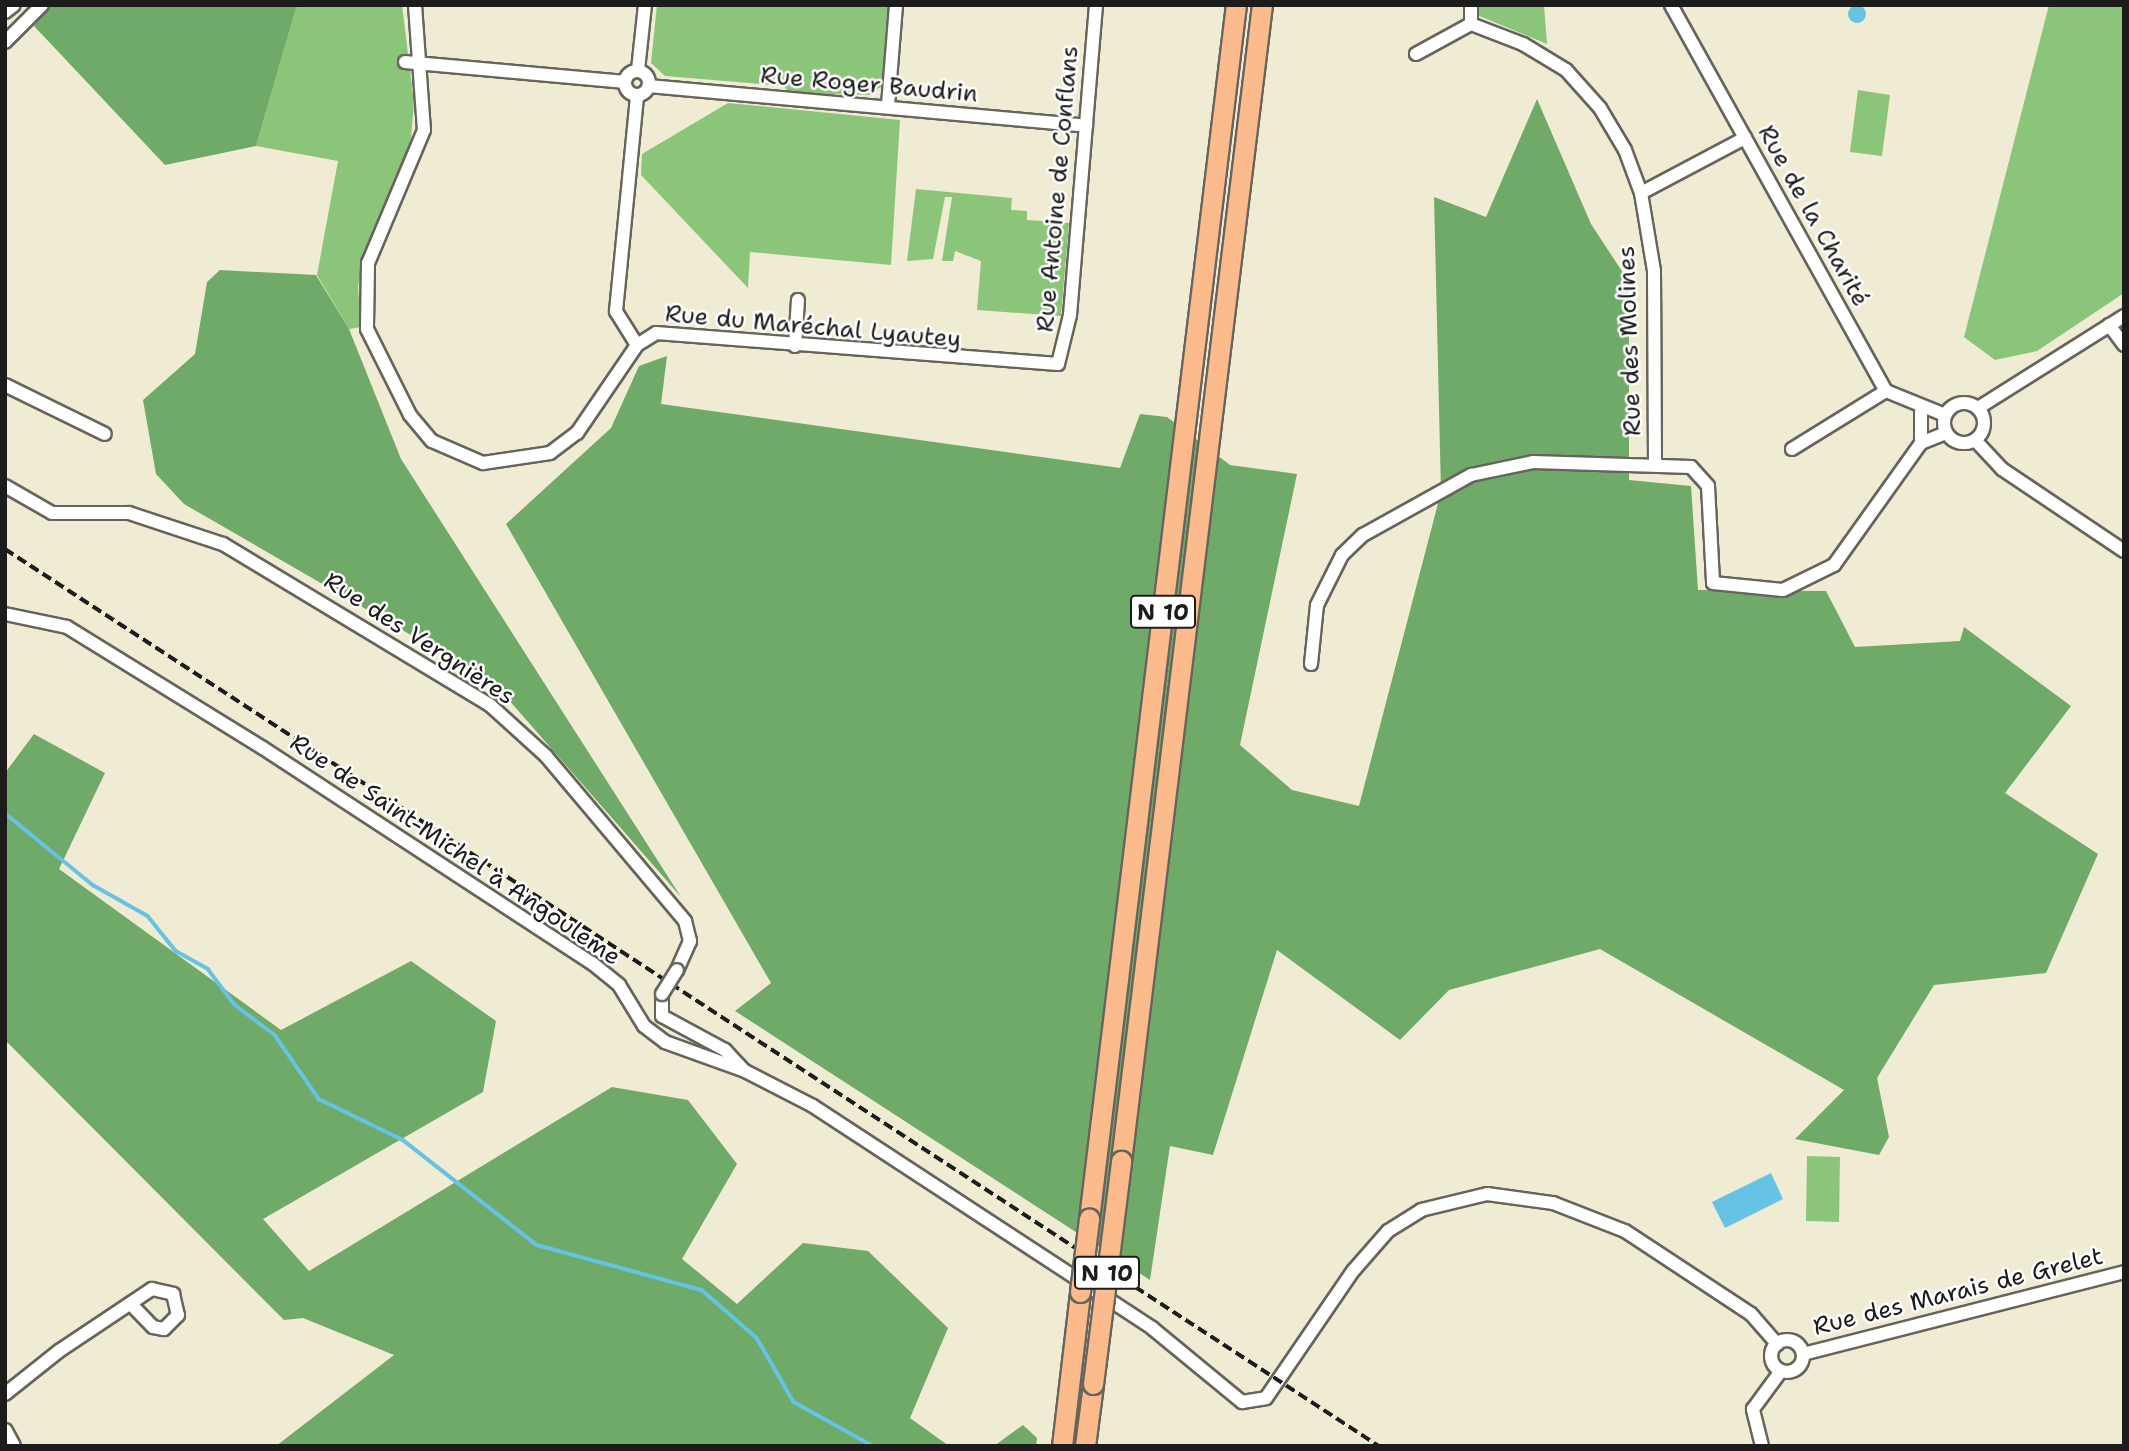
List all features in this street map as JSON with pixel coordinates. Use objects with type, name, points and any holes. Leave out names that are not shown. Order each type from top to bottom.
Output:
[{"type":"highway","name":"N 10","points":[[1062,1446],[1236,5]]},
{"type":"highway","name":"N 10","points":[[1085,1446],[1262,5]]},
{"type":"street","points":[[5,12],[14,5]]},
{"type":"street","points":[[5,42],[42,5]]},
{"type":"street","name":"Rue du Maréchal Lyautey","points":[[415,5],[426,110],[419,151],[368,263],[364,297],[382,368],[410,415],[432,441],[474,461],[550,453],[577,433],[637,345],[656,333],[1047,367]]},
{"type":"street","points":[[637,345],[615,311],[637,95],[649,86],[638,70],[645,5]]},
{"type":"street","points":[[888,105],[896,5]]},
{"type":"street","name":"Rue Antoine de Conflans","points":[[1047,367],[1065,355],[1096,5]]},
{"type":"street","points":[[1416,54],[1471,24],[1471,5]]},
{"type":"street","name":"Rue de la Charité","points":[[1671,5],[1886,391]]},
{"type":"street","name":"Rue des Molines","points":[[1471,24],[1555,61],[1589,93],[1625,150],[1641,193],[1654,271],[1655,466]]},
{"type":"street","points":[[405,62],[625,82],[637,95]]},
{"type":"street","points":[[625,82],[638,70]]},
{"type":"street","name":"Rue Roger Baudrin","points":[[649,86],[888,105],[1086,126]]},
{"type":"street","points":[[1641,193],[1745,138]]},
{"type":"street","points":[[795,346],[798,300]]},
{"type":"street","points":[[1945,415],[1957,404],[1978,408],[2124,316]]},
{"type":"street","points":[[2109,325],[2124,345]]},
{"type":"street","points":[[5,385],[105,434]]},
{"type":"street","points":[[1792,449],[1886,391],[1921,411],[1945,415]]},
{"type":"street","points":[[1946,433],[1962,443],[1975,440],[1984,425],[1978,408]]},
{"type":"street","points":[[1921,411],[1921,443]]},
{"type":"street","points":[[1945,415],[1946,433]]},
{"type":"street","points":[[1311,664],[1317,605],[1342,555],[1363,535],[1430,498],[1497,467],[1691,467],[1704,477],[1713,583],[1783,590],[1835,565],[1921,443],[1946,433]]},
{"type":"street","points":[[1975,440],[2002,469],[2124,551]]},
{"type":"street","name":"Rue des Vergnières","points":[[5,486],[52,513],[129,513],[223,544],[489,705],[546,756],[685,921],[690,941],[662,994],[662,1016],[725,1050],[745,1071]]},
{"type":"street","name":"Rue de Saint-Michel à Angouleme","points":[[5,614],[49,621],[95,642],[542,927],[619,985],[644,1026],[666,1042],[745,1071],[813,1105],[1152,1328],[1242,1402],[1266,1398],[1353,1271],[1388,1231],[1421,1210],[1487,1194],[1552,1203],[1625,1231],[1751,1314],[1777,1344]]},
{"type":"street","name":"Rue des Marais de Grelet","points":[[1803,1354],[2124,1272]]},
{"type":"street","points":[[5,1394],[131,1304]]},
{"type":"street","points":[[1762,1446],[1753,1409],[1781,1371],[1799,1367],[1803,1354],[1793,1341],[1777,1344],[1771,1359],[1781,1371]]},
{"type":"street","points":[[5,1431],[13,1446]]},
{"type":"green space","points":[[48,5],[297,5],[256,146],[165,165],[34,26]]},
{"type":"green space","points":[[297,5],[402,5],[414,102],[411,139],[366,254],[358,286],[361,327],[349,329],[317,275],[338,161],[256,146]]},
{"type":"green space","points":[[657,5],[889,5],[882,86],[869,95],[789,93],[784,86],[665,76],[651,63]]},
{"type":"green space","points":[[1478,5],[1544,5],[1547,44],[1477,15]]},
{"type":"green space","points":[[2049,5],[2124,5],[2124,293],[2037,351],[1995,360],[1964,337]]},
{"type":"green space","points":[[1858,90],[1890,95],[1882,156],[1850,152]]},
{"type":"green space","points":[[1537,99],[1591,224],[1629,282],[1629,480],[1691,486],[1698,590],[1826,591],[1855,647],[1960,641],[1964,627],[2071,706],[2005,793],[2098,854],[2046,973],[1934,985],[1877,1078],[1889,1137],[1879,1155],[1795,1139],[1844,1090],[1600,949],[1449,990],[1400,1040],[1277,950],[1213,1155],[1170,1146],[1150,1280],[735,1011],[771,983],[506,524],[611,428],[639,366],[667,356],[661,404],[1120,468],[1140,414],[1167,417],[1230,465],[1297,474],[1240,745],[1292,790],[1359,806],[1441,492],[1434,197],[1486,217]]},
{"type":"green space","points":[[728,103],[900,120],[891,265],[750,252],[748,288],[641,175],[642,154]]},
{"type":"green space","points":[[916,189],[1012,198],[1011,210],[1027,211],[1027,220],[1069,223],[1061,316],[977,310],[981,261],[955,251],[953,261],[942,261],[952,197],[945,197],[933,259],[907,261]]},
{"type":"green space","points":[[220,270],[316,275],[349,329],[401,459],[681,897],[494,683],[184,504],[156,474],[143,400],[195,354],[207,282]]},
{"type":"green space","points":[[34,734],[105,773],[59,869],[281,1030],[411,961],[496,1021],[483,1092],[263,1219],[309,1271],[612,1087],[688,1100],[737,1164],[682,1259],[737,1304],[803,1243],[868,1251],[948,1328],[910,1418],[949,1446],[276,1446],[394,1355],[303,1318],[284,1320],[5,1040],[5,773]]},
{"type":"green space","points":[[1807,1156],[1840,1157],[1839,1222],[1806,1221]]},
{"type":"green space","points":[[1023,1425],[1037,1438],[1036,1446],[994,1446]]},
{"type":"water","points":[[1857,5],[1863,8],[1866,14],[1863,20],[1857,23],[1851,20],[1848,14],[1851,8]]},
{"type":"water","points":[[1771,1173],[1783,1199],[1725,1228],[1712,1202]]},
{"type":"waterway","points":[[5,813],[93,885],[148,916],[176,951],[208,969],[235,1005],[275,1035],[319,1099],[403,1140],[537,1245],[702,1290],[757,1338],[794,1402],[873,1446]]},
{"type":"railway","points":[[5,549],[1379,1446]]}]
